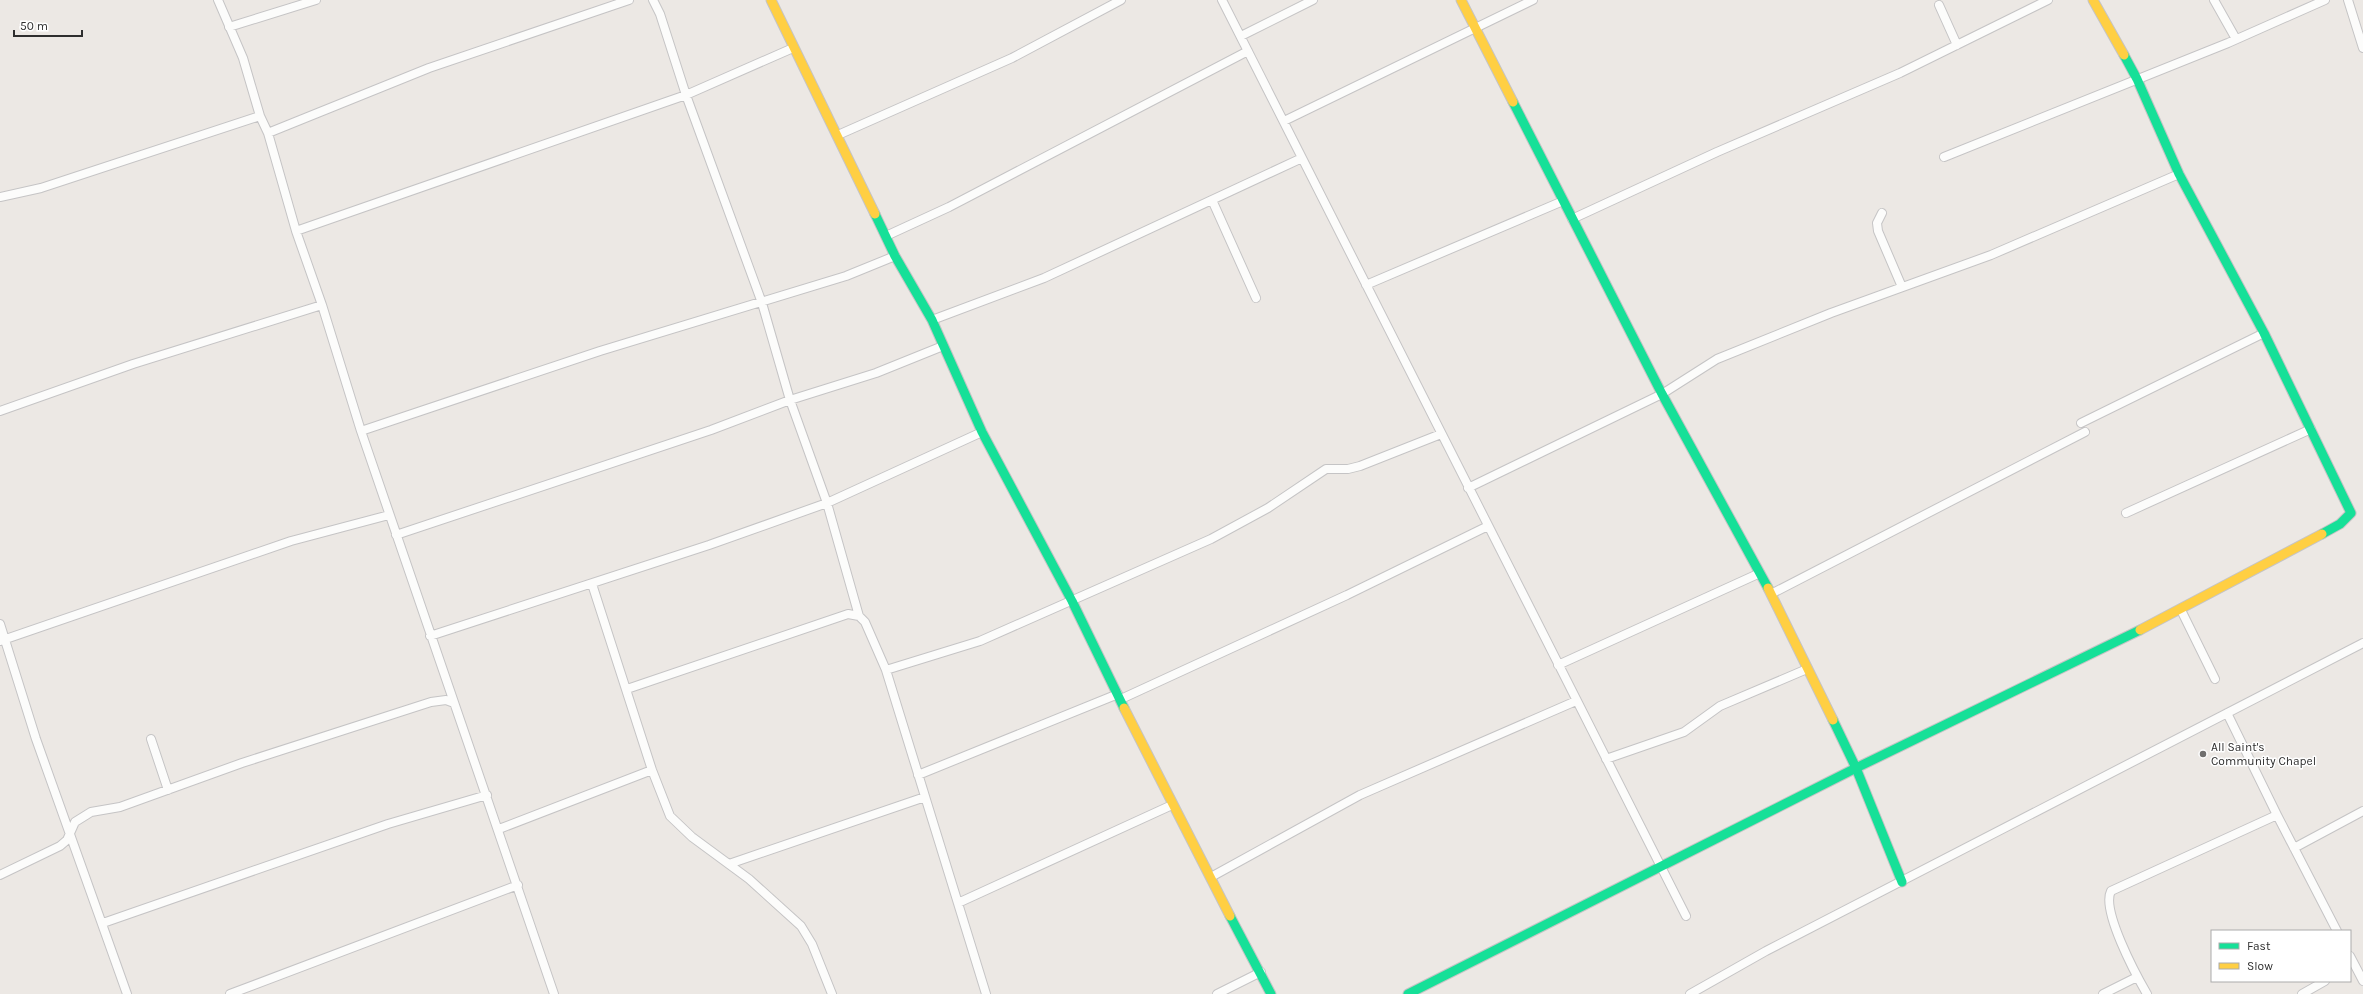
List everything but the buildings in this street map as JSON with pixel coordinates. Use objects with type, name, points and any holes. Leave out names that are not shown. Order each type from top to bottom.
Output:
[{"type":"street","points":[[218,0],[242,58],[260,116],[268,133],[296,231],[322,305],[361,431],[430,636],[499,829],[554,994]]},
{"type":"street","points":[[229,27],[316,0]]},
{"type":"street","points":[[268,133],[429,68],[629,0]]},
{"type":"street","points":[[653,0],[660,14],[686,95],[762,303],[790,400],[827,503],[859,616],[865,622],[886,670],[986,994]]},
{"type":"street","points":[[771,0],[793,48],[838,135],[896,256],[932,320],[982,432],[1072,601],[1120,696],[1172,805],[1261,972],[1271,994]]},
{"type":"street","points":[[838,135],[1012,58],[1121,0]]},
{"type":"street","points":[[1222,0],[1686,916]]},
{"type":"street","points":[[1241,36],[1313,0]]},
{"type":"street","points":[[1461,0],[1662,394],[1771,594],[1856,768],[1902,882]]},
{"type":"street","points":[[1284,121],[1533,0]]},
{"type":"street","points":[[1572,219],[1717,152],[1900,73],[2048,0]]},
{"type":"street","points":[[1408,994],[1856,768],[2181,610],[2340,524],[2351,513],[2264,332],[2179,174],[2137,79],[2093,0]]},
{"type":"street","points":[[2214,0],[2236,39]]},
{"type":"street","points":[[1944,157],[2236,39],[2325,0]]},
{"type":"street","points":[[2348,0],[2362,43]]},
{"type":"street","points":[[1939,5],[1957,45]]},
{"type":"street","points":[[296,231],[686,95],[793,48]]},
{"type":"street","points":[[886,236],[949,207],[1248,51]]},
{"type":"street","points":[[0,197],[41,188],[260,116]]},
{"type":"street","points":[[932,320],[1044,278],[1302,158]]},
{"type":"street","points":[[1468,488],[1662,394],[1717,359],[1902,287],[1991,255],[2179,174]]},
{"type":"street","points":[[1212,200],[1256,298]]},
{"type":"street","points":[[1366,285],[1563,201]]},
{"type":"street","points":[[1882,213],[1877,223],[1878,231],[1902,287]]},
{"type":"street","points":[[361,431],[600,351],[698,320],[762,303],[846,276],[896,256]]},
{"type":"street","points":[[0,411],[133,364],[322,305]]},
{"type":"street","points":[[2081,423],[2264,332]]},
{"type":"street","points":[[396,535],[711,430],[790,400],[876,373],[943,346]]},
{"type":"street","points":[[2126,513],[2311,429]]},
{"type":"street","points":[[430,636],[592,584],[827,503],[982,432]]},
{"type":"street","points":[[1771,594],[2085,432]]},
{"type":"street","points":[[886,670],[980,641],[1211,539],[1268,508],[1326,469],[1360,466],[1441,434]]},
{"type":"street","points":[[2,640],[291,541],[389,515]]},
{"type":"street","points":[[918,775],[1120,696],[1284,625],[1488,526]]},
{"type":"street","points":[[1558,665],[1760,573]]},
{"type":"street","points":[[592,584],[666,810],[675,824],[729,864],[784,909],[801,926],[812,944],[832,994]]},
{"type":"street","points":[[2181,610],[2215,679]]},
{"type":"street","points":[[627,689],[848,614],[859,616]]},
{"type":"street","points":[[0,624],[2,640],[127,994]]},
{"type":"street","points":[[1692,994],[1766,951],[2363,643]]},
{"type":"street","points":[[1606,759],[1684,732],[1720,706],[1807,669]]},
{"type":"street","points":[[0,875],[60,846],[75,822],[84,815],[120,807],[242,763],[431,702],[446,700],[454,703]]},
{"type":"street","points":[[1211,877],[1360,795],[1576,701]]},
{"type":"street","points":[[2227,713],[2277,815],[2336,930]]},
{"type":"street","points":[[151,739],[168,790]]},
{"type":"street","points":[[499,829],[652,770]]},
{"type":"street","points":[[103,923],[388,824],[487,795]]},
{"type":"street","points":[[729,864],[925,797]]},
{"type":"street","points":[[958,903],[1172,805]]},
{"type":"street","points":[[2294,848],[2363,811]]},
{"type":"street","points":[[2147,994],[2137,977],[2110,909],[2108,902],[2111,891],[2277,815]]},
{"type":"street","points":[[230,994],[518,885]]},
{"type":"street","points":[[2352,965],[2363,981]]},
{"type":"street","points":[[1218,994],[1261,972]]},
{"type":"street","points":[[2103,994],[2137,977]]},
{"type":"street","points":[[2302,994],[2323,982]]},
{"type":"traffic: fast","points":[[2124,55],[2137,79],[2179,174],[2264,333],[2351,513],[2340,524],[2322,534]]},
{"type":"traffic: fast","points":[[1513,102],[1662,394],[1768,588]]},
{"type":"traffic: fast","points":[[875,214],[895,256],[932,320],[982,432],[1072,601],[1124,708]]},
{"type":"traffic: fast","points":[[1902,882],[1856,768],[2140,630]]},
{"type":"traffic: fast","points":[[1408,994],[1856,768],[1833,720]]},
{"type":"traffic: fast","points":[[1230,916],[1271,994]]},
{"type":"traffic: slow","points":[[771,0],[875,214]]},
{"type":"traffic: slow","points":[[1461,0],[1513,102]]},
{"type":"traffic: slow","points":[[2093,0],[2124,55]]},
{"type":"traffic: slow","points":[[2140,630],[2322,534]]},
{"type":"traffic: slow","points":[[1768,588],[1833,720]]},
{"type":"traffic: slow","points":[[1124,708],[1230,916]]},
{"type":"place","name":"All Saint's Community Chapel","points":[[2203,754]]}]
